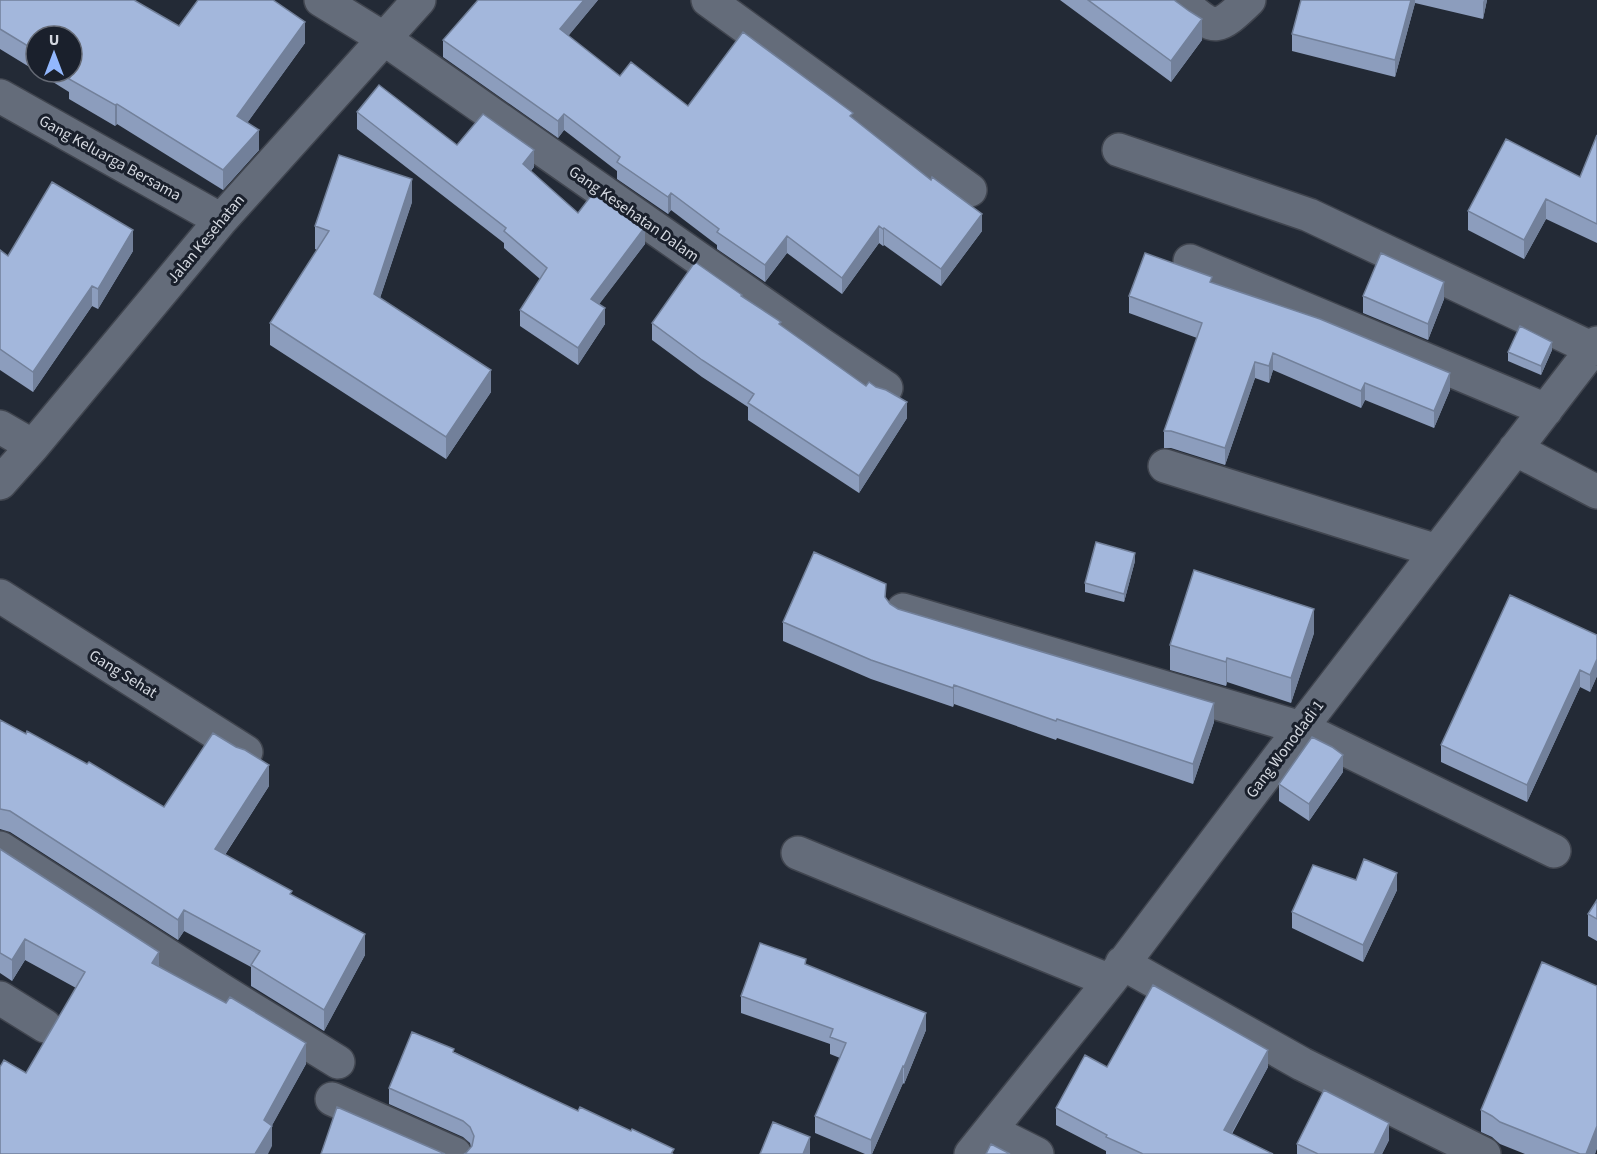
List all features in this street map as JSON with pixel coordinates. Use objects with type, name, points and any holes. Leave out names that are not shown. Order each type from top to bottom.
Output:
[{"type":"street","name":"Gang Kesehatan Dalam","points":[[321,0],[383,38],[812,339],[886,388]]},
{"type":"street","name":"Jalan Kesehatan","points":[[0,483],[220,220],[419,0]]},
{"type":"street","points":[[708,0],[970,190]]},
{"type":"street","points":[[1178,0],[1211,24],[1223,22],[1248,0]]},
{"type":"street","name":"Gang Keluarga Bersama","points":[[0,96],[220,220]]},
{"type":"street","points":[[1119,150],[1309,215],[1595,346]]},
{"type":"street","points":[[1190,261],[1546,410]]},
{"type":"street","name":"Gang Wonodadi 1","points":[[981,1142],[1116,972],[1595,346]]},
{"type":"street","points":[[0,427],[33,446]]},
{"type":"street","points":[[1515,449],[1597,492]]},
{"type":"street","points":[[1166,466],[1437,551]]},
{"type":"street","name":"Gang Sehat","points":[[0,596],[246,752]]},
{"type":"street","points":[[903,609],[1301,728],[1554,851]]},
{"type":"street","points":[[0,848],[220,990],[338,1062]]},
{"type":"street","points":[[798,853],[1116,972],[1484,1154]]},
{"type":"street","points":[[0,998],[45,1026]]},
{"type":"street","points":[[332,1099],[455,1154]]},
{"type":"street","points":[[981,1142],[1037,1154]]},
{"type":"building","points":[[0,0],[134,0],[179,26],[198,0],[273,0],[305,22],[237,116],[259,130],[223,170],[117,104],[115,105],[78,84],[84,84],[84,24],[24,24],[24,44],[0,29]]},
{"type":"building","points":[[478,0],[584,0],[560,29],[620,76],[631,62],[688,106],[743,32],[853,113],[850,116],[931,180],[932,177],[982,214],[941,269],[879,226],[842,278],[787,236],[765,265],[717,232],[719,229],[671,193],[668,197],[617,162],[620,157],[564,114],[558,121],[443,40]]},
{"type":"building","points":[[1088,0],[1174,0],[1202,19],[1171,61]]},
{"type":"building","points":[[1301,0],[1411,0],[1395,60],[1292,34]]},
{"type":"building","points":[[379,85],[457,145],[483,114],[534,150],[523,164],[578,213],[594,192],[645,227],[591,299],[605,308],[578,348],[520,310],[547,268],[504,231],[506,228],[357,112]]},
{"type":"building","points":[[1597,135],[1597,224],[1546,199],[1524,240],[1468,211],[1506,139],[1580,177]]},
{"type":"building","points":[[339,155],[412,179],[374,294],[491,370],[446,437],[270,323],[329,231],[315,226]]},
{"type":"building","points":[[52,182],[133,230],[98,289],[92,286],[33,372],[0,349],[0,250],[8,256]]},
{"type":"building","points":[[1145,253],[1212,277],[1210,282],[1320,319],[1450,373],[1434,411],[1365,383],[1361,391],[1273,353],[1269,366],[1255,362],[1225,448],[1171,431],[1164,431],[1202,323],[1129,296]]},
{"type":"building","points":[[1381,253],[1444,282],[1428,324],[1363,296]]},
{"type":"building","points":[[695,262],[781,322],[779,324],[866,386],[869,382],[907,402],[859,476],[748,403],[754,394],[702,360],[652,323]]},
{"type":"building","points":[[1520,326],[1552,342],[1541,366],[1508,352]]},
{"type":"building","points":[[1096,542],[1135,553],[1124,594],[1085,583]]},
{"type":"building","points":[[814,552],[886,584],[885,597],[898,609],[1214,703],[1193,764],[871,660],[783,622]]},
{"type":"building","points":[[1194,570],[1314,609],[1291,678],[1227,658],[1226,662],[1170,645]]},
{"type":"building","points":[[1510,595],[1597,635],[1597,659],[1590,675],[1580,670],[1527,785],[1441,745]]},
{"type":"building","points":[[0,720],[26,734],[27,731],[87,764],[89,762],[164,807],[213,733],[269,765],[215,849],[292,891],[290,894],[365,934],[324,1010],[251,965],[260,951],[184,910],[178,920],[10,811],[0,809]]},
{"type":"building","points":[[1312,737],[1343,755],[1309,804],[1279,784]]},
{"type":"building","points":[[0,849],[159,952],[152,963],[226,1003],[230,997],[306,1043],[264,1120],[272,1126],[255,1154],[0,1154],[0,1067],[4,1060],[26,1073],[85,972],[25,939],[12,960],[0,953]]},
{"type":"building","points":[[1364,859],[1397,873],[1363,945],[1292,912],[1313,865],[1356,880]]},
{"type":"building","points":[[1597,900],[1597,919],[1588,914]]},
{"type":"building","points":[[760,943],[806,959],[805,964],[926,1013],[871,1140],[815,1116],[846,1043],[830,1037],[833,1029],[741,996]]},
{"type":"building","points":[[1542,962],[1597,986],[1597,1126],[1586,1154],[1580,1154],[1500,1122],[1481,1110]]},
{"type":"building","points":[[1153,985],[1268,1050],[1224,1130],[1273,1154],[1143,1154],[1106,1137],[1107,1135],[1056,1108],[1085,1055],[1107,1067]]},
{"type":"building","points":[[412,1032],[454,1049],[453,1052],[578,1111],[580,1107],[674,1149],[671,1154],[464,1154],[472,1146],[474,1136],[470,1127],[463,1121],[389,1088]]},
{"type":"building","points":[[1324,1090],[1389,1123],[1374,1154],[1318,1154],[1297,1144]]},
{"type":"building","points":[[337,1107],[445,1154],[321,1154]]},
{"type":"building","points":[[773,1122],[810,1137],[803,1154],[760,1154]]},
{"type":"building","points":[[991,1144],[1010,1154],[986,1154]]}]
